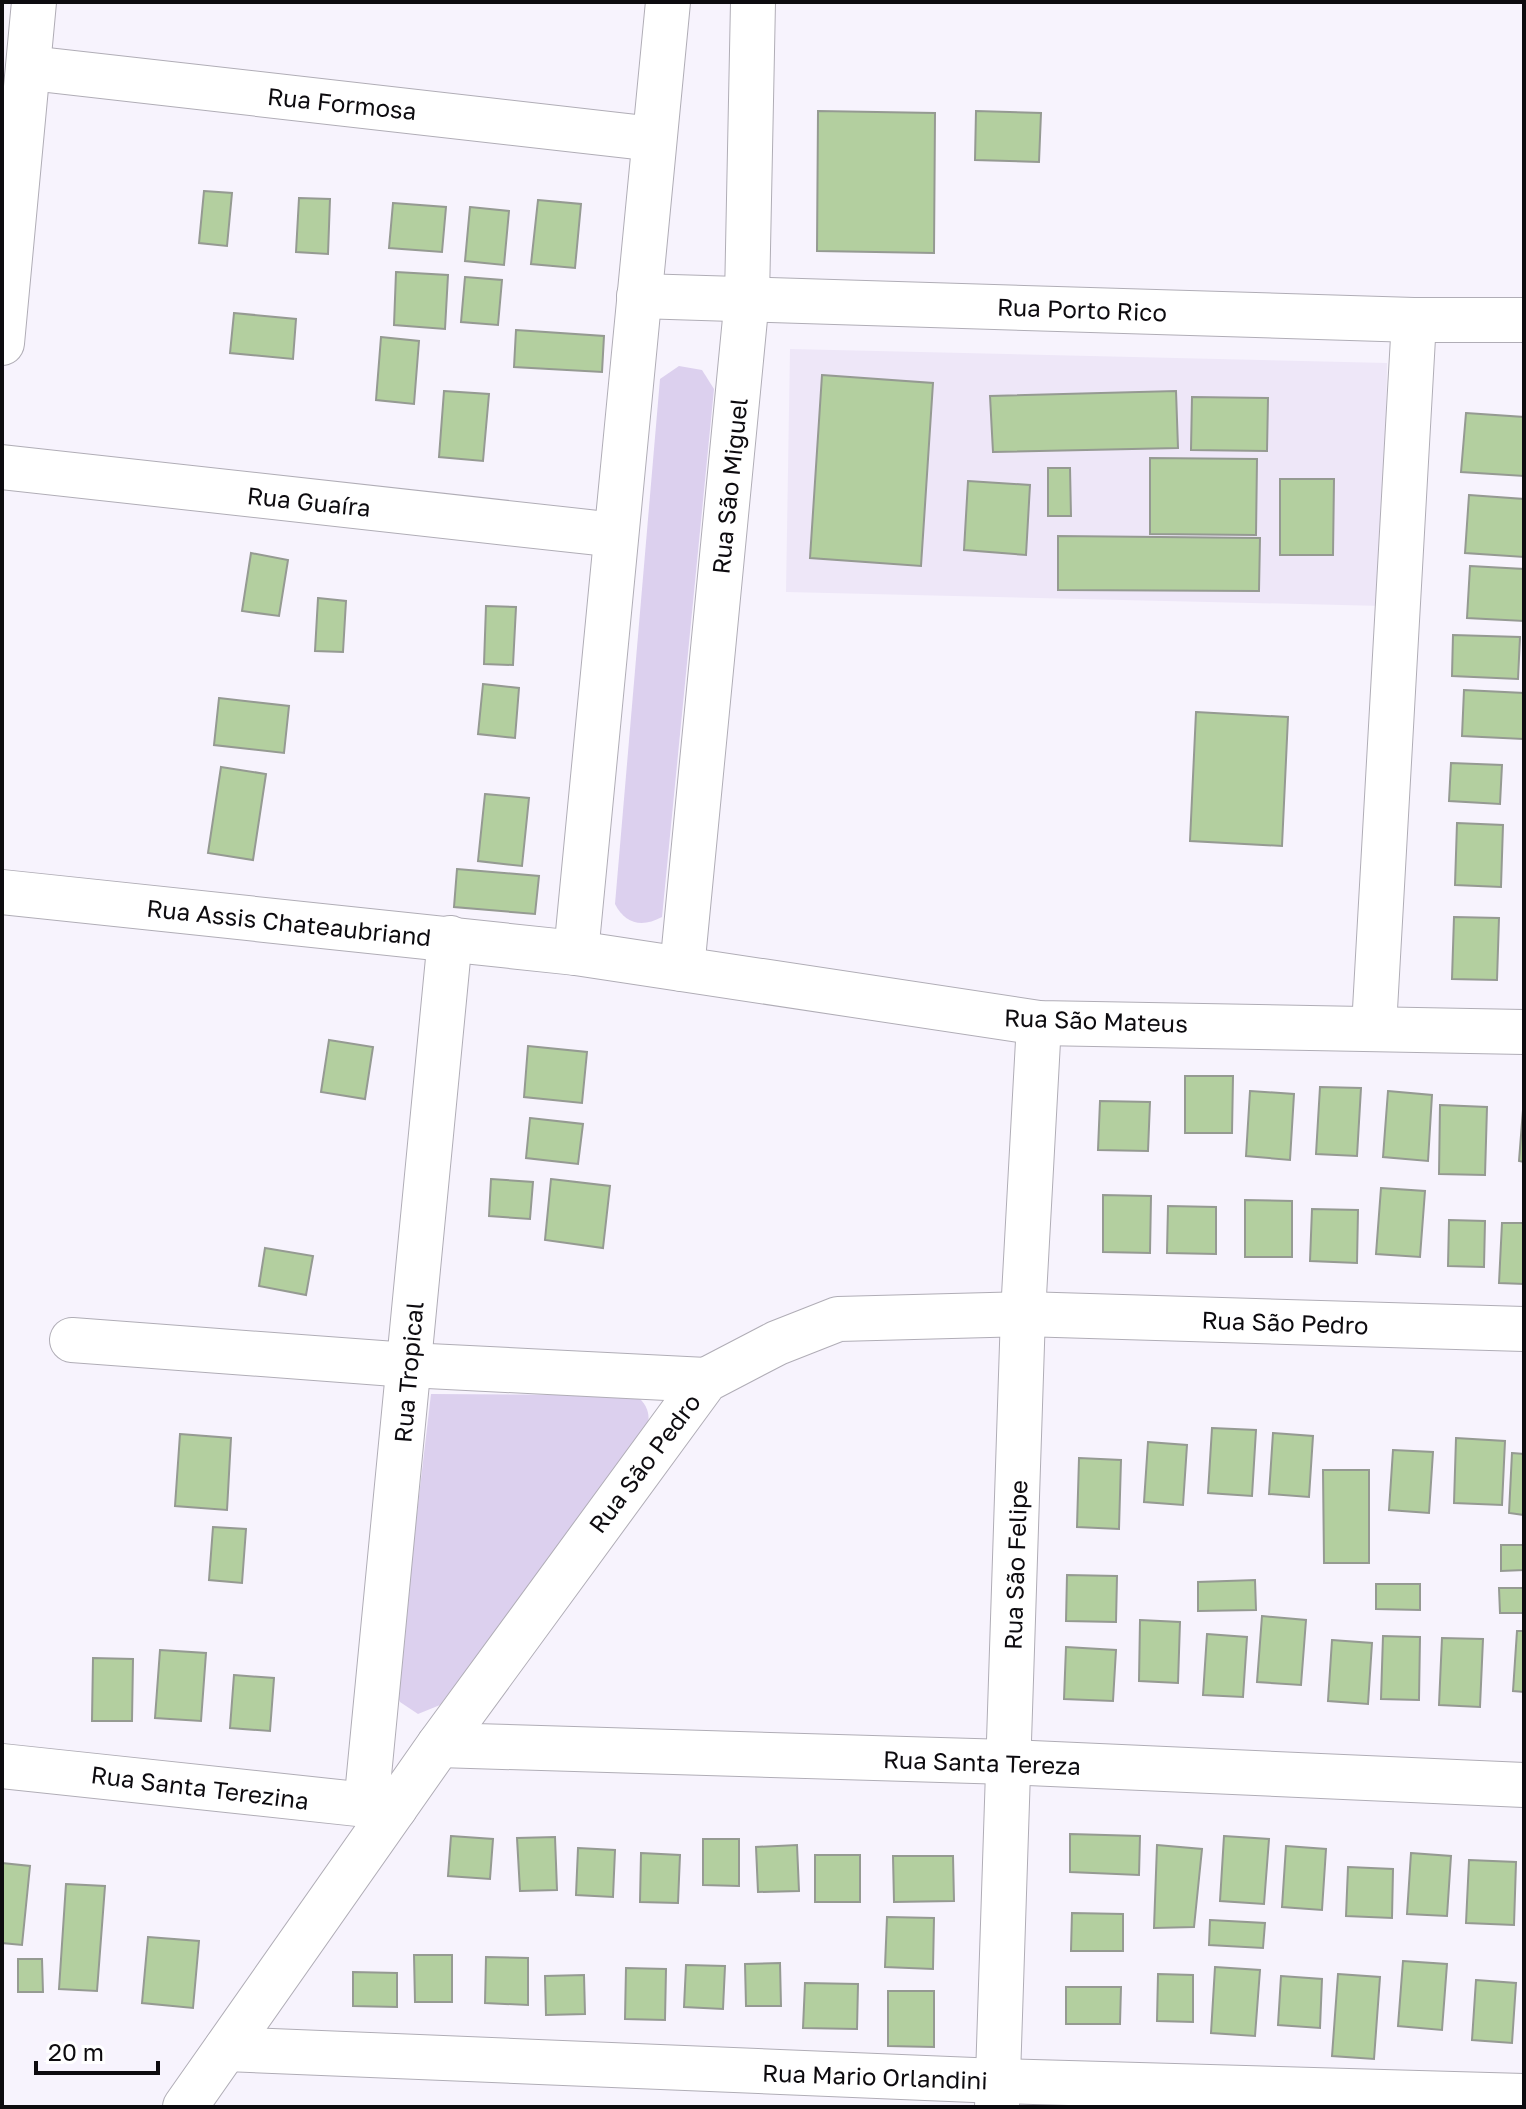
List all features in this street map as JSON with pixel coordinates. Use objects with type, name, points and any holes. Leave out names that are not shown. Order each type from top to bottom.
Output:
[{"type":"street","points":[[2,343],[34,2]]},
{"type":"street","points":[[576,953],[668,2]]},
{"type":"street","name":"Rua São Miguel","points":[[682,969],[747,298],[753,2]]},
{"type":"street","name":"Rua Formosa","points":[[30,68],[654,139]]},
{"type":"street","name":"Rua Porto Rico","points":[[639,296],[1414,320],[1524,320]]},
{"type":"street","points":[[1374,1027],[1414,320]]},
{"type":"street","name":"Rua Guaíra","points":[[2,467],[616,535]]},
{"type":"street","name":"Rua Assis Chateaubriand","points":[[2,892],[576,953]]},
{"type":"street","name":"Rua Tropical","points":[[382,1807],[408,1365],[450,938]]},
{"type":"street","name":"Rua São Mateus","points":[[576,953],[1039,1023],[1524,1032]]},
{"type":"street","name":"Rua São Felipe","points":[[998,2094],[1023,1314],[1039,1023]]},
{"type":"street","name":"Rua São Pedro","points":[[185,2107],[226,2049],[382,1807],[439,1745],[706,1380],[777,1343],[838,1319],[1023,1314],[1524,1329]]},
{"type":"street","points":[[72,1340],[408,1365],[706,1380]]},
{"type":"street","name":"Rua Santa Tereza","points":[[439,1745],[1008,1762],[1524,1785]]},
{"type":"street","name":"Rua Santa Terezina","points":[[2,1766],[382,1807]]},
{"type":"street","name":"Rua Mario Orlandini","points":[[226,2049],[998,2094],[1524,2096]]},
{"type":"shaded area","points":[[790,349],[1387,363],[1383,606],[786,592]]},
{"type":"shaded area","points":[[679,366],[702,370],[714,389],[662,917],[641,923],[629,920],[615,904],[660,379]]},
{"type":"shaded area","points":[[431,1394],[636,1395],[647,1409],[649,1421],[440,1705],[418,1714],[400,1702],[396,1692]]},
{"type":"building","points":[[818,111],[935,113],[934,253],[817,251]]},
{"type":"building","points":[[976,111],[1041,113],[1039,162],[975,160]]},
{"type":"building","points":[[204,191],[232,193],[227,246],[199,243]]},
{"type":"building","points":[[299,198],[330,199],[328,254],[296,252]]},
{"type":"building","points":[[538,200],[581,204],[575,268],[531,264]]},
{"type":"building","points":[[393,203],[446,207],[442,252],[389,248]]},
{"type":"building","points":[[470,207],[509,211],[504,265],[465,261]]},
{"type":"building","points":[[396,272],[448,275],[445,329],[394,325]]},
{"type":"building","points":[[465,277],[502,280],[498,325],[461,322]]},
{"type":"building","points":[[234,313],[296,319],[293,359],[230,353]]},
{"type":"building","points":[[516,330],[604,336],[602,372],[514,367]]},
{"type":"building","points":[[381,337],[419,341],[414,404],[376,400]]},
{"type":"building","points":[[822,375],[933,383],[921,566],[810,558]]},
{"type":"building","points":[[444,391],[489,394],[483,461],[439,457]]},
{"type":"building","points":[[1176,391],[1178,448],[993,452],[990,396]]},
{"type":"building","points":[[1192,397],[1268,398],[1267,451],[1191,450]]},
{"type":"building","points":[[1466,413],[1524,417],[1524,476],[1461,472]]},
{"type":"building","points":[[1150,458],[1257,459],[1256,535],[1150,534]]},
{"type":"building","points":[[1048,468],[1070,468],[1071,516],[1048,516]]},
{"type":"building","points":[[1280,479],[1334,479],[1333,555],[1280,555]]},
{"type":"building","points":[[968,481],[1030,485],[1026,555],[964,550]]},
{"type":"building","points":[[1469,495],[1524,499],[1524,557],[1465,553]]},
{"type":"building","points":[[1058,536],[1260,538],[1259,591],[1058,590]]},
{"type":"building","points":[[251,553],[288,560],[279,616],[242,611]]},
{"type":"building","points":[[1470,566],[1524,569],[1524,621],[1467,618]]},
{"type":"building","points":[[318,598],[346,601],[343,652],[315,651]]},
{"type":"building","points":[[486,606],[516,607],[513,665],[484,664]]},
{"type":"building","points":[[1453,635],[1520,637],[1518,679],[1452,676]]},
{"type":"building","points":[[483,684],[519,688],[515,738],[478,734]]},
{"type":"building","points":[[1464,690],[1524,693],[1523,739],[1462,736]]},
{"type":"building","points":[[219,698],[289,706],[284,753],[214,745]]},
{"type":"building","points":[[1196,712],[1288,717],[1282,846],[1190,841]]},
{"type":"building","points":[[1451,763],[1502,765],[1500,804],[1449,801]]},
{"type":"building","points":[[221,767],[266,774],[253,860],[208,853]]},
{"type":"building","points":[[485,794],[529,798],[522,866],[478,861]]},
{"type":"building","points":[[1457,823],[1503,825],[1501,887],[1455,885]]},
{"type":"building","points":[[457,869],[539,876],[535,914],[454,907]]},
{"type":"building","points":[[1454,917],[1499,918],[1497,980],[1452,979]]},
{"type":"building","points":[[329,1040],[373,1047],[365,1099],[321,1092]]},
{"type":"building","points":[[528,1046],[587,1052],[582,1103],[524,1097]]},
{"type":"building","points":[[1185,1076],[1233,1076],[1232,1133],[1185,1133]]},
{"type":"building","points":[[1320,1087],[1361,1088],[1357,1156],[1316,1154]]},
{"type":"building","points":[[1250,1091],[1294,1094],[1290,1160],[1246,1156]]},
{"type":"building","points":[[1388,1091],[1432,1095],[1428,1161],[1383,1157]]},
{"type":"building","points":[[1524,1097],[1524,1162],[1519,1161]]},
{"type":"building","points":[[1100,1101],[1150,1102],[1148,1151],[1098,1150]]},
{"type":"building","points":[[1440,1105],[1487,1107],[1485,1175],[1439,1174]]},
{"type":"building","points":[[530,1118],[583,1124],[578,1164],[526,1158]]},
{"type":"building","points":[[491,1179],[533,1182],[530,1219],[489,1216]]},
{"type":"building","points":[[551,1179],[610,1186],[603,1248],[545,1240]]},
{"type":"building","points":[[1381,1188],[1425,1191],[1420,1257],[1376,1254]]},
{"type":"building","points":[[1103,1195],[1151,1196],[1150,1253],[1103,1252]]},
{"type":"building","points":[[1245,1200],[1292,1201],[1292,1257],[1245,1257]]},
{"type":"building","points":[[1168,1206],[1216,1207],[1216,1254],[1167,1253]]},
{"type":"building","points":[[1312,1209],[1358,1210],[1357,1263],[1310,1261]]},
{"type":"building","points":[[1449,1220],[1485,1221],[1484,1267],[1448,1266]]},
{"type":"building","points":[[1502,1223],[1524,1223],[1524,1284],[1499,1283]]},
{"type":"building","points":[[265,1248],[313,1256],[306,1295],[259,1286]]},
{"type":"building","points":[[1212,1428],[1256,1430],[1252,1496],[1208,1493]]},
{"type":"building","points":[[1273,1433],[1313,1436],[1309,1497],[1269,1494]]},
{"type":"building","points":[[180,1434],[231,1438],[227,1510],[175,1506]]},
{"type":"building","points":[[1456,1438],[1505,1441],[1502,1505],[1454,1503]]},
{"type":"building","points":[[1148,1442],[1187,1445],[1183,1505],[1144,1502]]},
{"type":"building","points":[[1393,1450],[1433,1452],[1429,1513],[1389,1510]]},
{"type":"building","points":[[1512,1453],[1524,1454],[1524,1515],[1509,1513]]},
{"type":"building","points":[[1079,1458],[1121,1460],[1119,1529],[1077,1527]]},
{"type":"building","points":[[1323,1470],[1369,1470],[1369,1563],[1324,1563]]},
{"type":"building","points":[[213,1527],[246,1529],[242,1583],[209,1580]]},
{"type":"building","points":[[1501,1545],[1524,1545],[1524,1570],[1501,1571]]},
{"type":"building","points":[[1067,1575],[1117,1576],[1116,1622],[1066,1621]]},
{"type":"building","points":[[1255,1580],[1256,1610],[1198,1611],[1198,1582]]},
{"type":"building","points":[[1376,1584],[1420,1584],[1420,1610],[1376,1609]]},
{"type":"building","points":[[1499,1588],[1524,1588],[1524,1613],[1500,1613]]},
{"type":"building","points":[[1262,1616],[1306,1620],[1301,1685],[1257,1682]]},
{"type":"building","points":[[1140,1620],[1180,1622],[1178,1683],[1139,1681]]},
{"type":"building","points":[[1517,1631],[1524,1631],[1524,1692],[1513,1691]]},
{"type":"building","points":[[1207,1634],[1247,1637],[1243,1697],[1203,1695]]},
{"type":"building","points":[[1383,1636],[1420,1637],[1419,1700],[1381,1699]]},
{"type":"building","points":[[1442,1638],[1483,1639],[1480,1707],[1439,1705]]},
{"type":"building","points":[[1332,1640],[1372,1643],[1368,1704],[1328,1701]]},
{"type":"building","points":[[1066,1647],[1116,1650],[1113,1701],[1064,1699]]},
{"type":"building","points":[[160,1650],[206,1653],[201,1721],[155,1718]]},
{"type":"building","points":[[93,1658],[133,1659],[132,1721],[92,1721]]},
{"type":"building","points":[[234,1675],[274,1678],[270,1731],[230,1728]]},
{"type":"building","points":[[1070,1834],[1140,1836],[1139,1875],[1070,1872]]},
{"type":"building","points":[[451,1836],[493,1839],[490,1879],[448,1876]]},
{"type":"building","points":[[1224,1836],[1269,1839],[1264,1904],[1220,1901]]},
{"type":"building","points":[[555,1837],[557,1890],[520,1891],[517,1838]]},
{"type":"building","points":[[703,1839],[739,1839],[739,1886],[703,1885]]},
{"type":"building","points":[[797,1845],[799,1891],[758,1892],[756,1847]]},
{"type":"building","points":[[1157,1845],[1202,1849],[1194,1927],[1154,1928]]},
{"type":"building","points":[[1286,1846],[1326,1849],[1322,1910],[1282,1907]]},
{"type":"building","points":[[578,1848],[615,1850],[613,1897],[576,1895]]},
{"type":"building","points":[[641,1853],[680,1855],[678,1903],[640,1902]]},
{"type":"building","points":[[1411,1853],[1451,1856],[1447,1916],[1407,1914]]},
{"type":"building","points":[[815,1855],[860,1855],[860,1902],[815,1902]]},
{"type":"building","points":[[893,1856],[953,1856],[954,1901],[894,1902]]},
{"type":"building","points":[[1469,1860],[1516,1862],[1514,1925],[1466,1923]]},
{"type":"building","points":[[2,1863],[30,1866],[22,1945],[2,1943]]},
{"type":"building","points":[[1348,1867],[1393,1869],[1392,1918],[1346,1916]]},
{"type":"building","points":[[66,1884],[105,1886],[97,1991],[59,1989]]},
{"type":"building","points":[[1072,1913],[1123,1914],[1123,1951],[1071,1951]]},
{"type":"building","points":[[887,1917],[934,1918],[933,1969],[885,1967]]},
{"type":"building","points":[[1210,1920],[1265,1923],[1263,1948],[1209,1945]]},
{"type":"building","points":[[148,1937],[199,1941],[193,2008],[142,2003]]},
{"type":"building","points":[[414,1955],[452,1955],[452,2002],[415,2002]]},
{"type":"building","points":[[486,1957],[528,1958],[528,2005],[485,2003]]},
{"type":"building","points":[[18,1959],[42,1959],[43,1992],[18,1992]]},
{"type":"building","points":[[1403,1961],[1447,1964],[1442,2030],[1398,2026]]},
{"type":"building","points":[[780,1963],[781,2006],[746,2006],[745,1964]]},
{"type":"building","points":[[686,1965],[725,1966],[723,2009],[684,2007]]},
{"type":"building","points":[[1215,1967],[1260,1970],[1255,2036],[1211,2033]]},
{"type":"building","points":[[626,1968],[666,1969],[665,2020],[625,2019]]},
{"type":"building","points":[[353,1972],[397,1973],[397,2007],[353,2006]]},
{"type":"building","points":[[1158,1974],[1193,1975],[1193,2022],[1157,2021]]},
{"type":"building","points":[[1338,1974],[1380,1977],[1374,2059],[1332,2056]]},
{"type":"building","points":[[584,1975],[585,2014],[546,2015],[545,1976]]},
{"type":"building","points":[[1281,1976],[1322,1979],[1320,2028],[1278,2025]]},
{"type":"building","points":[[1476,1980],[1516,1983],[1512,2043],[1472,2040]]},
{"type":"building","points":[[805,1983],[858,1984],[857,2029],[803,2028]]},
{"type":"building","points":[[1066,1987],[1121,1987],[1120,2024],[1066,2024]]},
{"type":"building","points":[[888,1991],[934,1991],[934,2047],[888,2046]]}]
